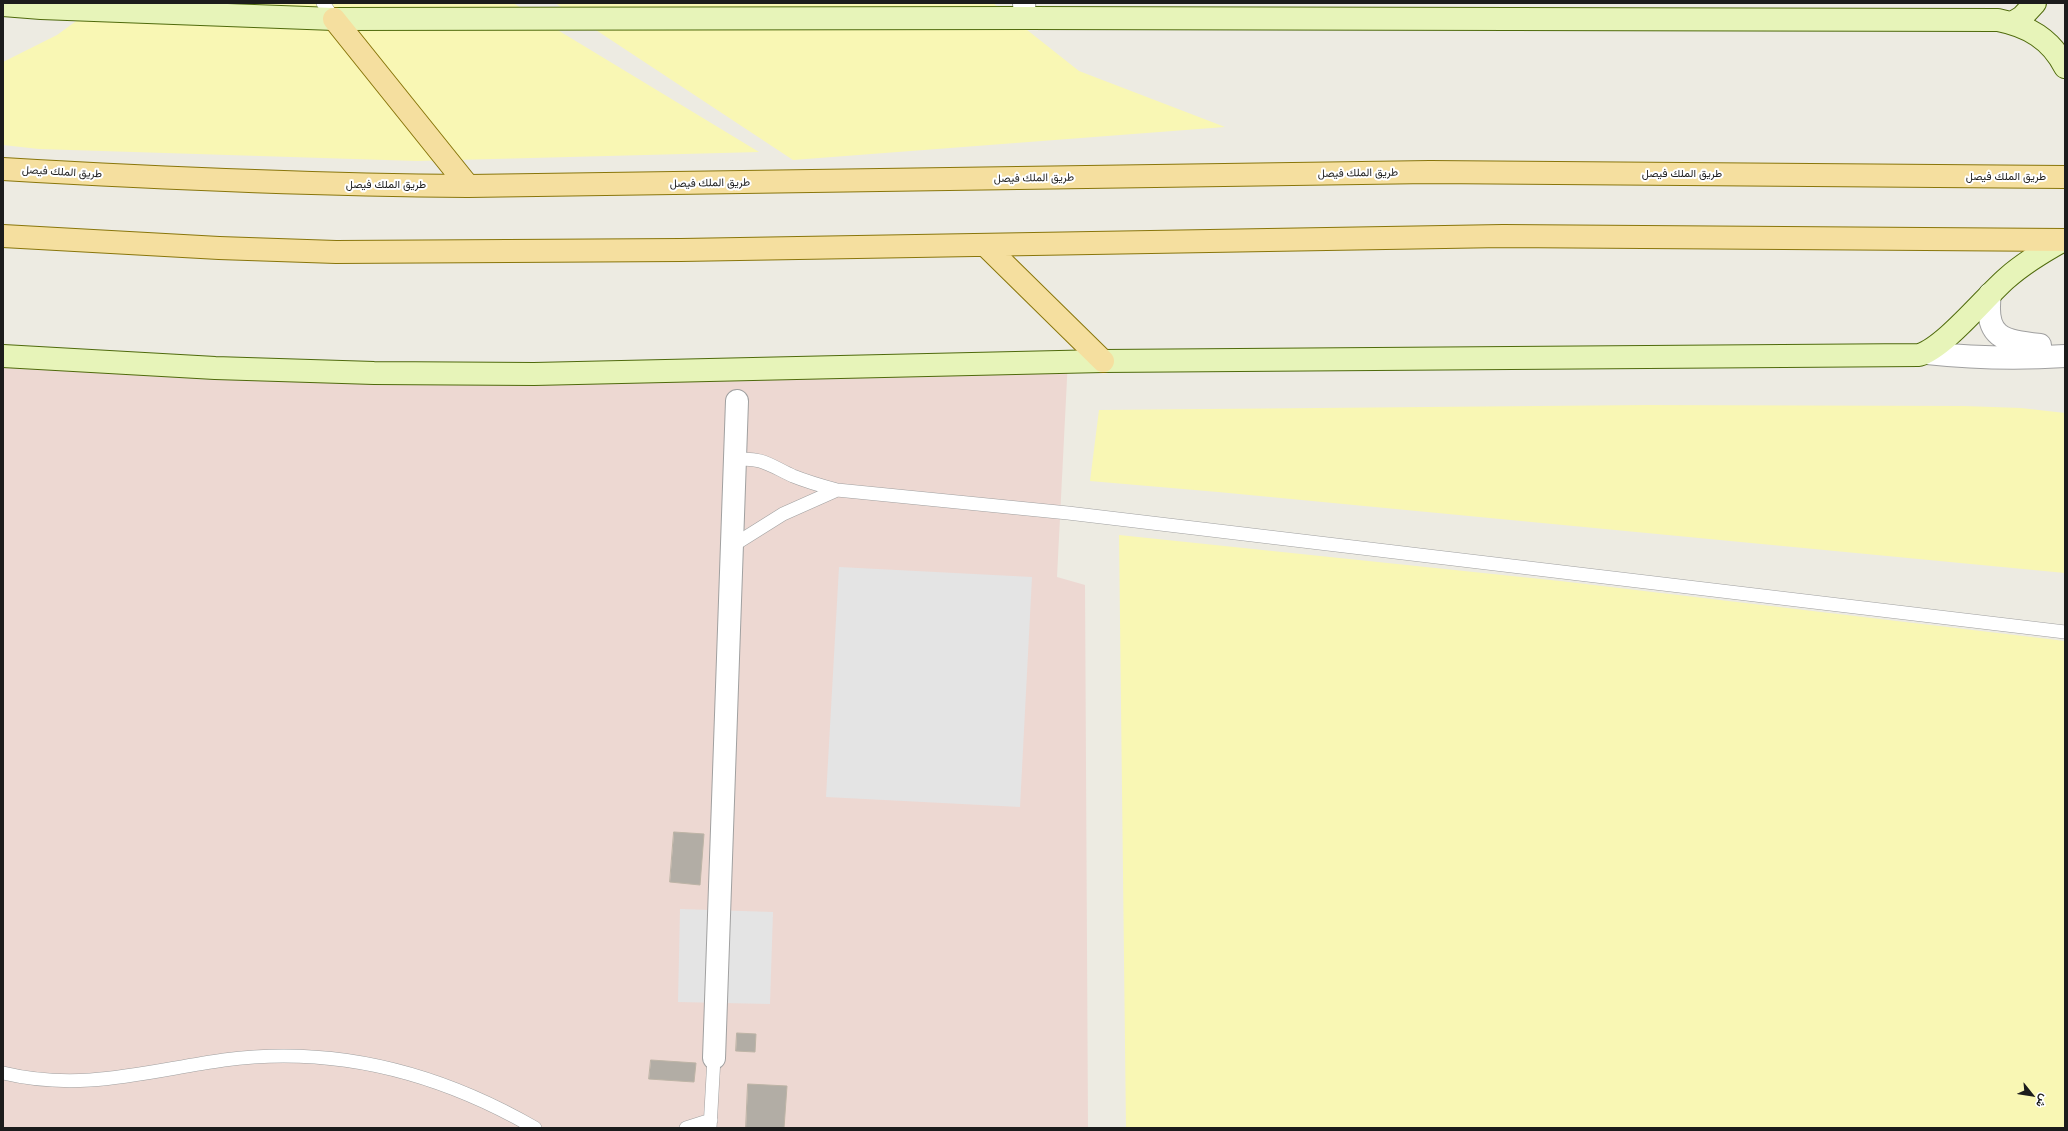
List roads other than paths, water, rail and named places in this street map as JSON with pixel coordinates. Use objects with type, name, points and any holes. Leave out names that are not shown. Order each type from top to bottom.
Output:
[{"type":"main road","points":[[329,11],[468,186]]},
{"type":"main road","name":"طريق الملك فيصل","points":[[3,169],[292,183],[468,186],[1430,172],[2065,177]]},
{"type":"main road","points":[[3,236],[219,248],[336,252],[674,250],[1503,236],[2064,240]]},
{"type":"main road","points":[[985,245],[1103,361]]},
{"type":"street","points":[[2012,23],[2022,17],[2036,3]]},
{"type":"street","points":[[3,5],[329,11],[1024,10],[1978,20],[2012,23],[2035,32],[2050,44],[2065,67]]},
{"type":"street","points":[[1927,353],[1940,343],[1990,294],[2026,263],[2064,240]]},
{"type":"street","points":[[1990,294],[1990,319],[1997,332],[2004,338],[2012,342],[2065,349]]},
{"type":"street","points":[[3,356],[223,369],[374,373],[526,374],[1103,361],[1911,355],[1927,353],[1958,356],[2040,358],[2065,356]]},
{"type":"street","points":[[714,1058],[736,401]]},
{"type":"lane","points":[[735,460],[747,458],[759,460],[814,484],[837,490],[1076,514],[2065,632]]},
{"type":"lane","points":[[732,546],[783,514],[837,490]]},
{"type":"lane","points":[[3,1073],[22,1078],[60,1082],[98,1081],[226,1060],[320,1057],[362,1062],[404,1071],[444,1084],[477,1097],[535,1128]]},
{"type":"lane","points":[[686,1128],[710,1124],[714,1058]]}]
